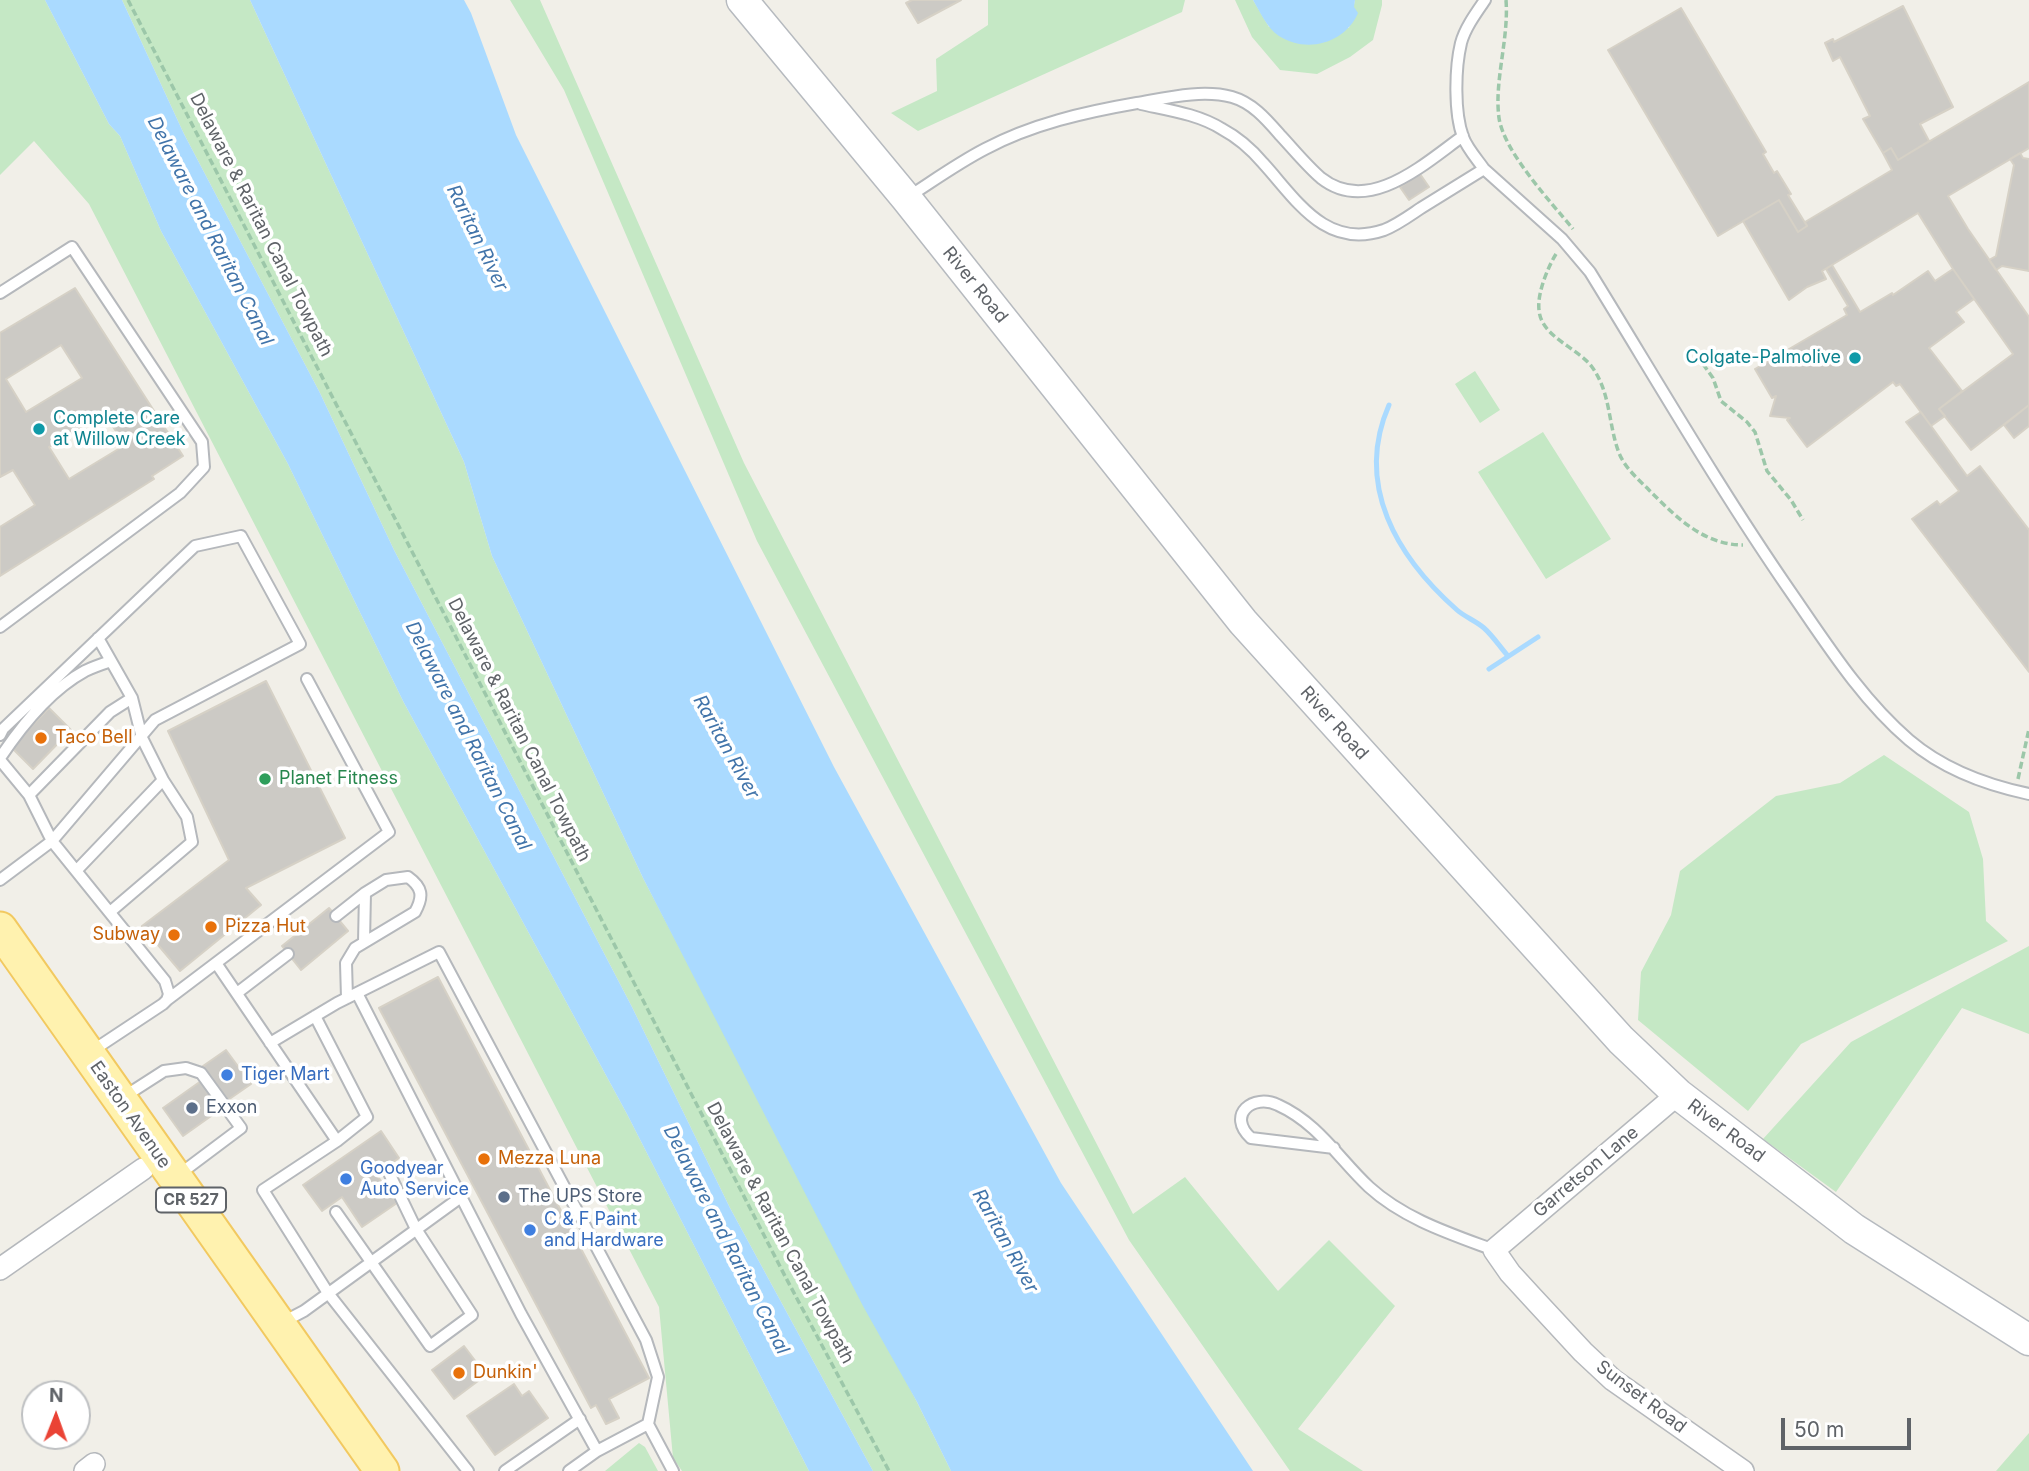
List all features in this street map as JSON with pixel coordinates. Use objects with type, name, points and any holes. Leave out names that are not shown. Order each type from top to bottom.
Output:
[{"type":"main road","name":"River Road","points":[[742,0],[906,198],[1244,622],[1621,1040],[1678,1094],[1854,1229],[2029,1340]]},
{"type":"main road","name":"Easton Avenue","points":[[0,929],[382,1471]]},
{"type":"main road","name":"Easton Avenue","points":[[0,968],[355,1471]]},
{"type":"street","name":"Garretson Lane","points":[[1494,1250],[1678,1094]]},
{"type":"street","points":[[2,1263],[143,1169]]},
{"type":"street","name":"Sunset Road","points":[[1494,1250],[1510,1273],[1583,1352],[1613,1380],[1742,1471]]},
{"type":"lane","points":[[1485,0],[1461,43],[1457,71],[1457,101],[1463,136],[1484,169],[1568,246],[1590,272],[1754,539],[1835,657],[1884,718],[1933,758],[1958,772],[2029,794]]},
{"type":"lane","points":[[906,198],[985,149],[1072,116],[1110,106],[1166,97],[1228,96],[1239,100],[1264,116],[1322,179],[1349,190],[1365,191],[1392,184],[1463,136]]},
{"type":"lane","points":[[1135,103],[1200,118],[1222,129],[1262,162],[1310,216],[1340,231],[1359,233],[1386,229],[1484,169]]},
{"type":"lane","points":[[0,293],[72,247],[202,442],[204,467],[180,493],[0,627]]},
{"type":"lane","points":[[0,735],[195,546],[241,536],[300,645],[155,720],[52,841],[0,880]]},
{"type":"lane","points":[[98,638],[132,698],[142,738],[163,780],[187,817],[192,842],[110,912]]},
{"type":"lane","points":[[111,661],[85,671],[53,693],[13,739],[0,759],[29,795],[52,841],[165,981],[169,994],[167,1000]]},
{"type":"lane","points":[[87,1054],[167,1000],[389,832],[307,679]]},
{"type":"lane","points":[[29,795],[110,712],[132,698]]},
{"type":"lane","points":[[76,871],[163,780]]},
{"type":"lane","points":[[336,916],[386,880],[408,877],[421,891],[415,912],[355,948],[346,964],[352,995],[521,1314],[597,1451]]},
{"type":"lane","points":[[364,942],[365,893]]},
{"type":"lane","points":[[270,1043],[352,995],[439,952],[646,1340],[658,1377],[648,1424],[673,1471]]},
{"type":"lane","points":[[237,993],[288,954]]},
{"type":"lane","points":[[216,963],[337,1141]]},
{"type":"lane","points":[[315,1016],[367,1117],[337,1141],[263,1191],[328,1293],[468,1471]]},
{"type":"lane","points":[[119,1100],[164,1071],[186,1068],[201,1073],[241,1128],[175,1178]]},
{"type":"lane","points":[[1334,1148],[1251,1138],[1240,1124],[1242,1112],[1249,1105],[1262,1102],[1277,1104],[1310,1125],[1334,1148],[1370,1188],[1396,1206],[1422,1221],[1494,1250]]},
{"type":"lane","points":[[336,1212],[430,1346],[472,1315],[416,1229],[390,1175]]},
{"type":"lane","points":[[279,1324],[304,1311],[461,1197]]},
{"type":"lane","points":[[505,1471],[518,1467],[580,1419]]},
{"type":"lane","points":[[569,1471],[597,1451],[648,1424]]},
{"type":"path","name":"Delaware & Raritan Canal Towpath","points":[[128,0],[773,1253],[889,1471]]},
{"type":"path","points":[[1506,0],[1508,19],[1502,62],[1499,121],[1518,158],[1574,230],[1576,239],[1554,257],[1540,299],[1542,322],[1593,368],[1610,409],[1614,439],[1620,457],[1632,473],[1676,517],[1708,538],[1737,545],[1745,545],[1754,539]]},
{"type":"path","points":[[1703,364],[1713,379],[1721,401],[1755,432],[1767,471],[1791,500],[1803,520]]},
{"type":"path","points":[[2015,791],[2029,729]]},
{"type":"green space","points":[[0,0],[45,0],[109,124],[120,136],[161,231],[288,464],[403,701],[627,1114],[809,1471],[682,1471],[673,1458],[659,1307],[89,204],[34,141],[0,175]]},
{"type":"green space","points":[[122,0],[250,0],[464,462],[492,556],[643,878],[951,1471],[873,1471],[730,1208],[632,1007],[394,550],[320,393],[184,134]]},
{"type":"green space","points":[[510,0],[540,0],[744,463],[1133,1214],[1185,1177],[1278,1291],[1329,1240],[1395,1306],[1298,1429],[1363,1471],[1290,1471],[1129,1240],[757,541],[564,90]]},
{"type":"green space","points":[[988,0],[1185,0],[1182,12],[918,131],[891,113],[937,91],[936,59],[988,25]]},
{"type":"green space","points":[[1235,0],[1253,0],[1269,27],[1349,28],[1355,0],[1382,0],[1382,5],[1373,40],[1350,57],[1317,74],[1280,70],[1252,37]]},
{"type":"green space","points":[[1475,371],[1500,410],[1480,423],[1455,384]]},
{"type":"green space","points":[[1543,432],[1611,539],[1546,579],[1478,472]]},
{"type":"green space","points":[[1884,755],[1969,812],[1983,859],[1986,921],[2008,941],[1801,1044],[1748,1111],[1638,1020],[1641,972],[1671,915],[1680,871],[1776,796],[1840,783]]},
{"type":"green space","points":[[2029,946],[2029,1034],[1962,1008],[1836,1192],[1763,1139],[1851,1042]]},
{"type":"green space","points":[[2029,1433],[2029,1471],[1996,1471]]},
{"type":"green space","points":[[639,1443],[645,1447],[658,1471],[605,1471]]},
{"type":"water","name":"Delaware and Raritan Canal","points":[[45,0],[122,0],[184,134],[320,393],[394,550],[632,1007],[730,1208],[873,1471],[809,1471],[627,1114],[403,701],[288,464],[161,231],[120,136],[109,124]]},
{"type":"water","name":"Raritan River","points":[[250,0],[464,0],[516,135],[834,767],[1061,1183],[1253,1471],[951,1471],[643,878],[492,556],[464,462]]},
{"type":"water","points":[[1253,0],[1355,0],[1354,7],[1358,13],[1344,32],[1335,38],[1313,45],[1301,44],[1275,33]]},
{"type":"building","points":[[912,0],[961,0],[918,23],[906,3]]},
{"type":"building","points":[[1903,6],[1953,107],[1920,124],[1929,141],[1898,160],[1891,148],[1883,153],[1863,119],[1870,116],[1840,57],[1833,61],[1825,43],[1833,39],[1834,42]]},
{"type":"building","points":[[1681,8],[1766,152],[1763,154],[1774,173],[1777,171],[1791,194],[1788,195],[1807,226],[1798,232],[1779,200],[1718,236],[1608,50]]},
{"type":"building","points":[[2029,82],[2029,148],[1948,196],[2029,317],[2029,405],[1971,450],[1939,409],[2013,354],[1953,269],[1918,213],[1822,271],[1826,279],[1807,287],[1789,300],[1743,221],[1779,200],[1798,232],[1807,226],[1805,222],[1892,170],[1883,153],[1891,148],[1898,160]]},
{"type":"building","points":[[2020,153],[2023,158],[2029,159],[2029,271],[2002,266],[1996,270],[1989,260],[1996,256],[2014,165],[2010,159]]},
{"type":"building","points":[[1420,174],[1429,187],[1409,200],[1400,187]]},
{"type":"building","name":"Colgate-Palmolive","points":[[1832,265],[1860,312],[1892,293],[1893,295],[1928,271],[1935,281],[1953,269],[1974,299],[1956,312],[1964,322],[1929,348],[1962,391],[1939,409],[1945,416],[1931,426],[1900,384],[1896,386],[1893,382],[1807,447],[1787,420],[1790,418],[1770,416],[1776,396],[1772,398],[1755,369],[1847,315],[1844,309],[1848,306],[1826,269]]},
{"type":"building","name":"Complete Care at Willow Creek","points":[[75,288],[183,456],[152,476],[154,479],[0,576],[0,527],[35,505],[13,470],[0,477],[0,333]],"holes":[[[61,345],[82,378],[26,412],[6,379]],[[104,413],[125,445],[69,479],[49,447]]]},
{"type":"building","points":[[2029,405],[2029,426],[2014,438],[2004,425]]},
{"type":"building","points":[[1921,412],[1967,476],[1980,466],[2029,530],[2029,672],[1912,519],[1937,501],[1940,505],[1959,491],[1906,422]]},
{"type":"building","points":[[266,681],[345,838],[246,888],[261,905],[180,971],[142,926],[229,860],[168,731]]},
{"type":"building","name":"Taco Bell","points":[[49,708],[71,730],[33,769],[11,747]]},
{"type":"building","points":[[329,908],[348,931],[301,970],[282,946]]},
{"type":"building","points":[[438,977],[649,1378],[609,1399],[619,1418],[606,1424],[596,1405],[591,1408],[379,1008]]},
{"type":"building","name":"Tiger Mart","points":[[226,1050],[251,1084],[228,1100],[203,1066]]},
{"type":"building","name":"Exxon","points":[[201,1081],[221,1109],[183,1136],[163,1108]]},
{"type":"building","name":"Goodyear Auto Service","points":[[381,1131],[399,1158],[376,1174],[397,1203],[362,1227],[342,1197],[322,1211],[303,1185]]},
{"type":"building","name":"Dunkin'","points":[[464,1346],[486,1375],[454,1399],[432,1370]]},
{"type":"building","points":[[514,1384],[522,1396],[529,1391],[548,1418],[495,1455],[467,1416]]},
{"type":"waterway","points":[[1389,405],[1379,435],[1376,463],[1379,491],[1387,518],[1416,567],[1435,589],[1460,612],[1484,628],[1508,656]]},
{"type":"waterway","points":[[1489,669],[1538,637]]},
{"type":"place","name":"Colgate-Palmolive","points":[[1855,358]]},
{"type":"place","name":"Complete Care at Willow Creek","points":[[39,429]]},
{"type":"place","name":"Taco Bell","points":[[41,738]]},
{"type":"place","name":"Planet Fitness","points":[[265,779]]},
{"type":"place","name":"Pizza Hut","points":[[211,927]]},
{"type":"place","name":"Subway","points":[[174,935]]},
{"type":"place","name":"Tiger Mart","points":[[227,1075]]},
{"type":"place","name":"Exxon","points":[[192,1108]]},
{"type":"place","name":"Mezza Luna","points":[[484,1159]]},
{"type":"place","name":"Goodyear Auto Service","points":[[346,1179]]},
{"type":"place","name":"The UPS Store","points":[[504,1197]]},
{"type":"place","name":"C & F Paint and Hardware","points":[[530,1230]]},
{"type":"place","name":"Dunkin'","points":[[459,1373]]}]
